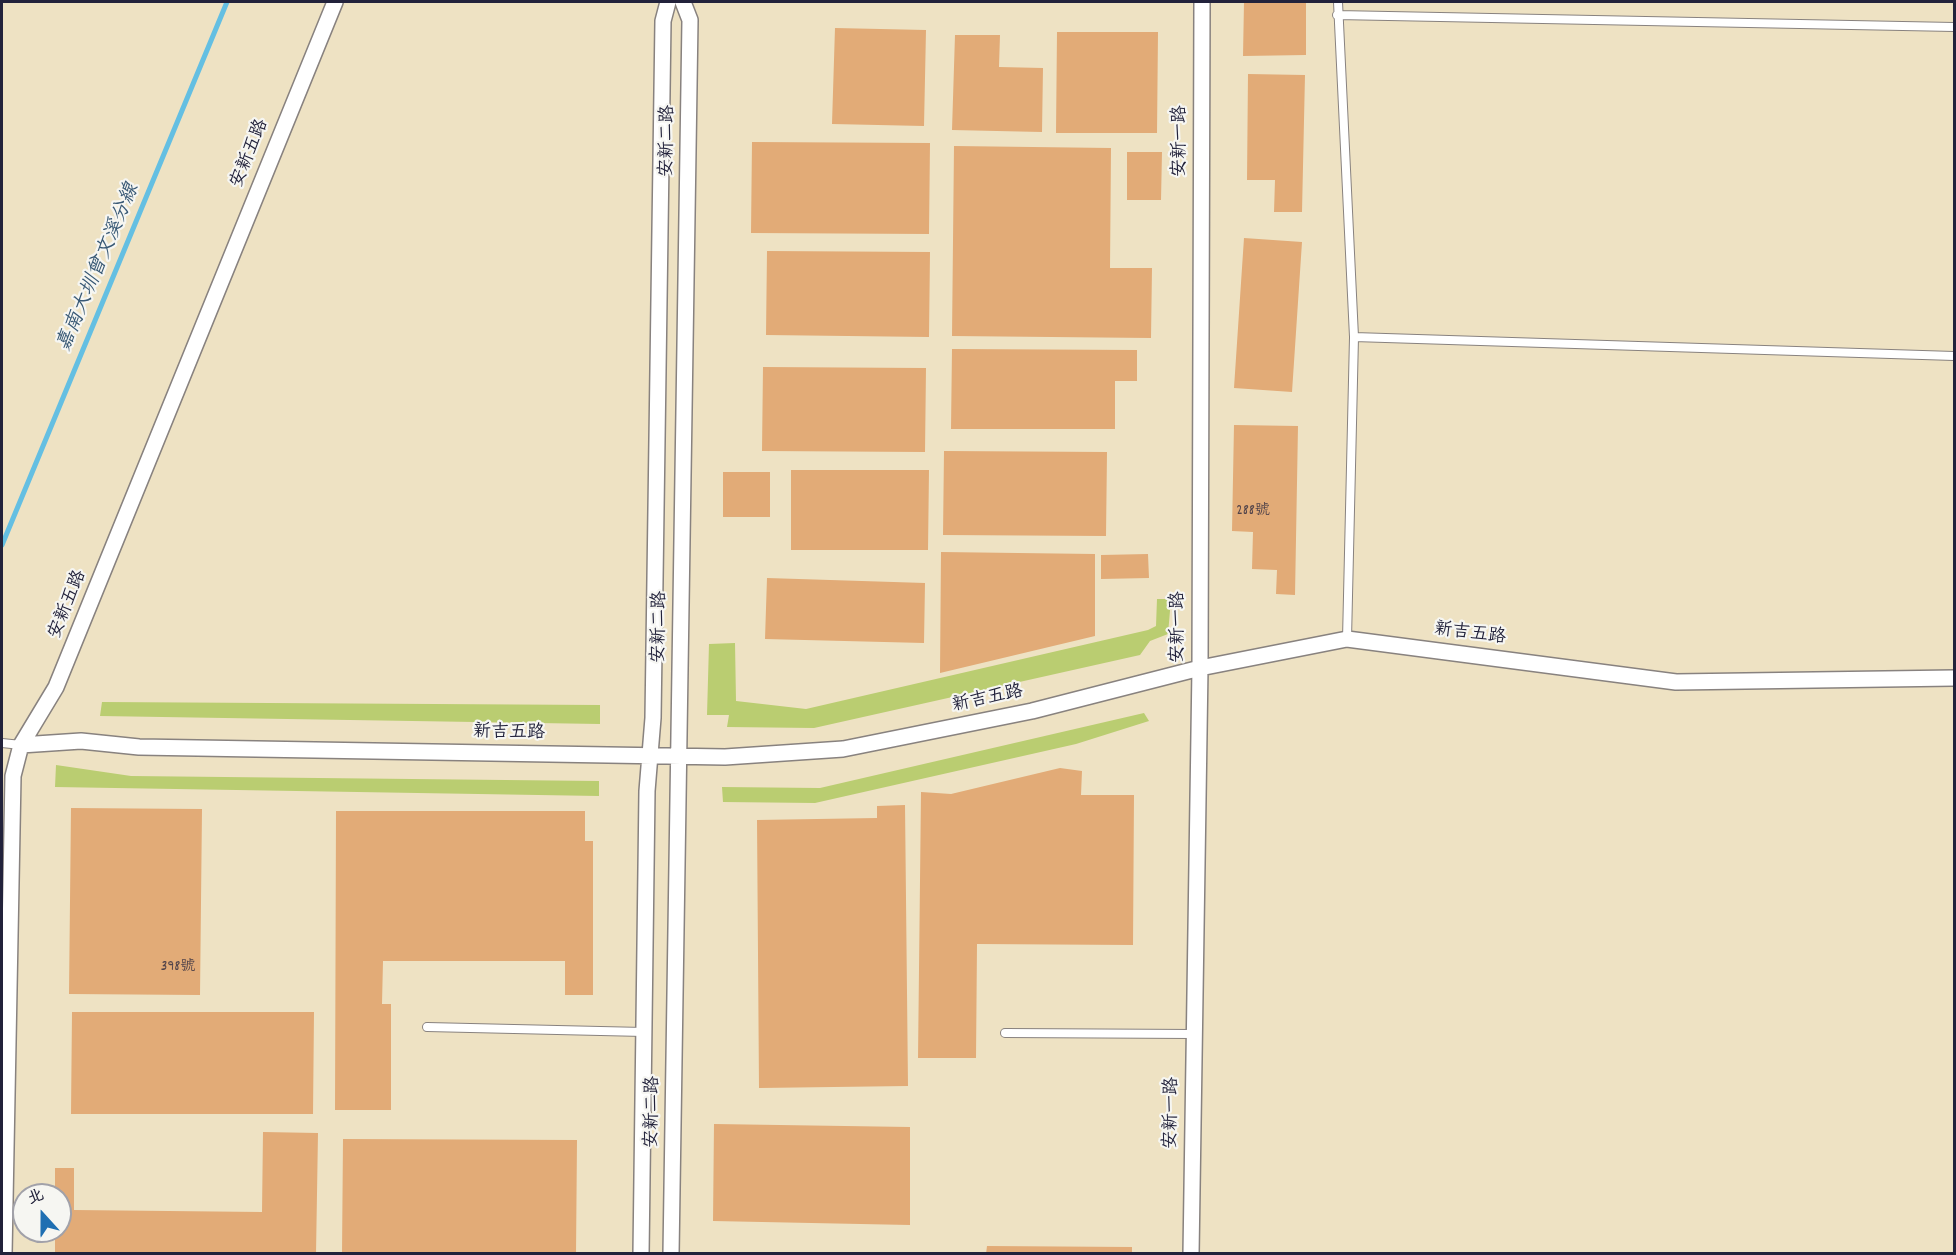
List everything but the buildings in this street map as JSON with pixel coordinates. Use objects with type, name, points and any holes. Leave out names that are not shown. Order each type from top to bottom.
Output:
[{"type":"street","name":"安新五路","points":[[4,1254],[5,1035],[13,776],[21,745],[56,687],[335,2]]},
{"type":"street","name":"安新二路","points":[[641,1254],[647,791],[653,718],[663,21],[668,2]]},
{"type":"street","name":"安新二路","points":[[671,1254],[690,20],[683,2]]},
{"type":"street","name":"安新一路","points":[[1191,1254],[1200,668],[1202,2]]},
{"type":"street","name":"新吉五路","points":[[21,745],[81,741],[139,747],[724,757],[843,749],[1032,711],[1200,668],[1347,639],[1676,682],[1954,678]]},
{"type":"lane","points":[[1338,2],[1353,337],[1347,639]]},
{"type":"lane","points":[[1337,15],[1954,27]]},
{"type":"lane","points":[[1353,337],[1954,357]]},
{"type":"lane","points":[[2,742],[21,745]]},
{"type":"lane","points":[[427,1027],[644,1032]]},
{"type":"lane","points":[[1005,1033],[1194,1034]]},
{"type":"green space","points":[[1157,599],[1171,599],[1168,634],[1150,641],[1140,655],[814,728],[727,727],[729,715],[707,715],[709,644],[735,643],[736,701],[806,709],[1148,630],[1156,626]]},
{"type":"green space","points":[[102,702],[600,705],[600,724],[100,716]]},
{"type":"green space","points":[[1144,713],[1149,721],[1076,744],[815,803],[723,802],[722,787],[820,788]]},
{"type":"green space","points":[[56,765],[131,776],[599,781],[599,796],[55,787]]},
{"type":"waterway","name":"嘉南大圳曾文溪分線","points":[[2,545],[227,2]]}]
